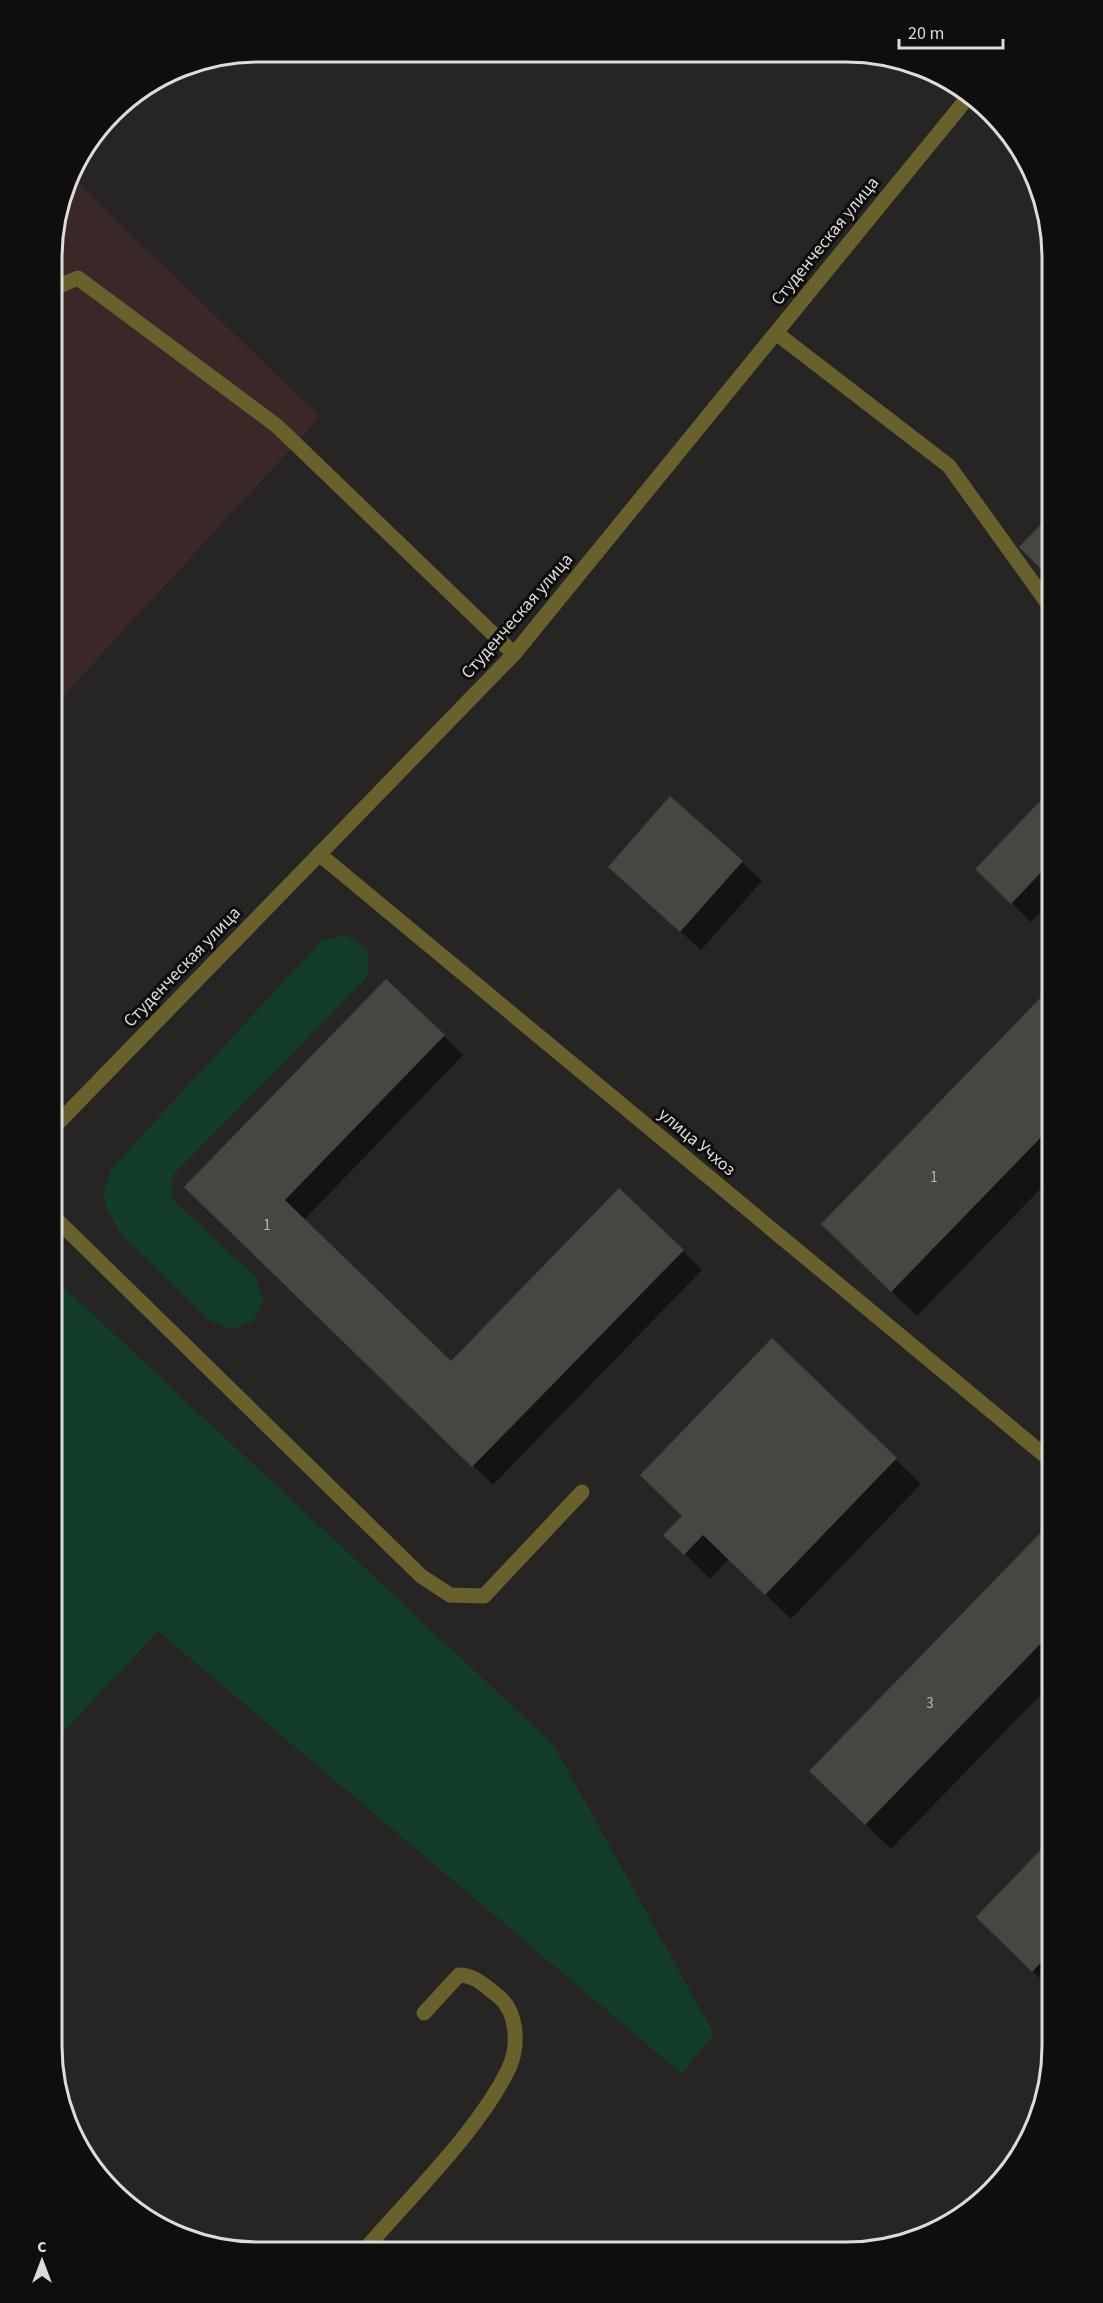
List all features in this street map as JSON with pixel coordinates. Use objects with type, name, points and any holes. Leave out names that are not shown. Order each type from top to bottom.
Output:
[{"type":"street","name":"Студенческая улица","points":[[62,1118],[514,654],[964,102]]},
{"type":"street","points":[[62,285],[78,278],[277,426],[514,654]]},
{"type":"street","points":[[776,333],[949,466],[1042,596]]},
{"type":"street","name":"улица Учхоз","points":[[319,854],[1041,1453]]},
{"type":"street","points":[[62,1225],[421,1576],[450,1595],[484,1596],[582,1492]]},
{"type":"street","points":[[371,2242],[481,2115],[510,2066],[516,2029],[503,2000],[471,1975],[459,1975],[424,2013]]},
{"type":"shaded area","points":[[76,181],[320,417],[62,697],[62,245],[65,219]]},
{"type":"green space","points":[[345,935],[367,948],[369,972],[362,983],[173,1175],[172,1199],[255,1276],[264,1300],[253,1321],[231,1330],[209,1320],[123,1237],[106,1207],[104,1193],[111,1169],[321,941]]},
{"type":"green space","points":[[62,1286],[553,1744],[714,2034],[682,2074],[158,1631],[62,1734]]},
{"type":"building","points":[[1042,523],[1042,570],[1019,547]]},
{"type":"building","points":[[670,796],[743,861],[680,932],[608,867]]},
{"type":"building","points":[[1042,800],[1042,872],[1011,904],[975,869]]},
{"type":"building","points":[[386,979],[445,1035],[285,1200],[451,1361],[619,1188],[684,1250],[472,1467],[184,1187]]},
{"type":"building","points":[[1042,997],[1042,1137],[891,1292],[821,1224]]},
{"type":"building","points":[[772,1338],[897,1458],[765,1595],[703,1535],[684,1555],[663,1535],[682,1516],[640,1475]]},
{"type":"building","points":[[1041,1532],[1041,1643],[865,1825],[809,1771]]},
{"type":"building","points":[[1041,1849],[1041,1962],[1032,1972],[976,1917]]}]
